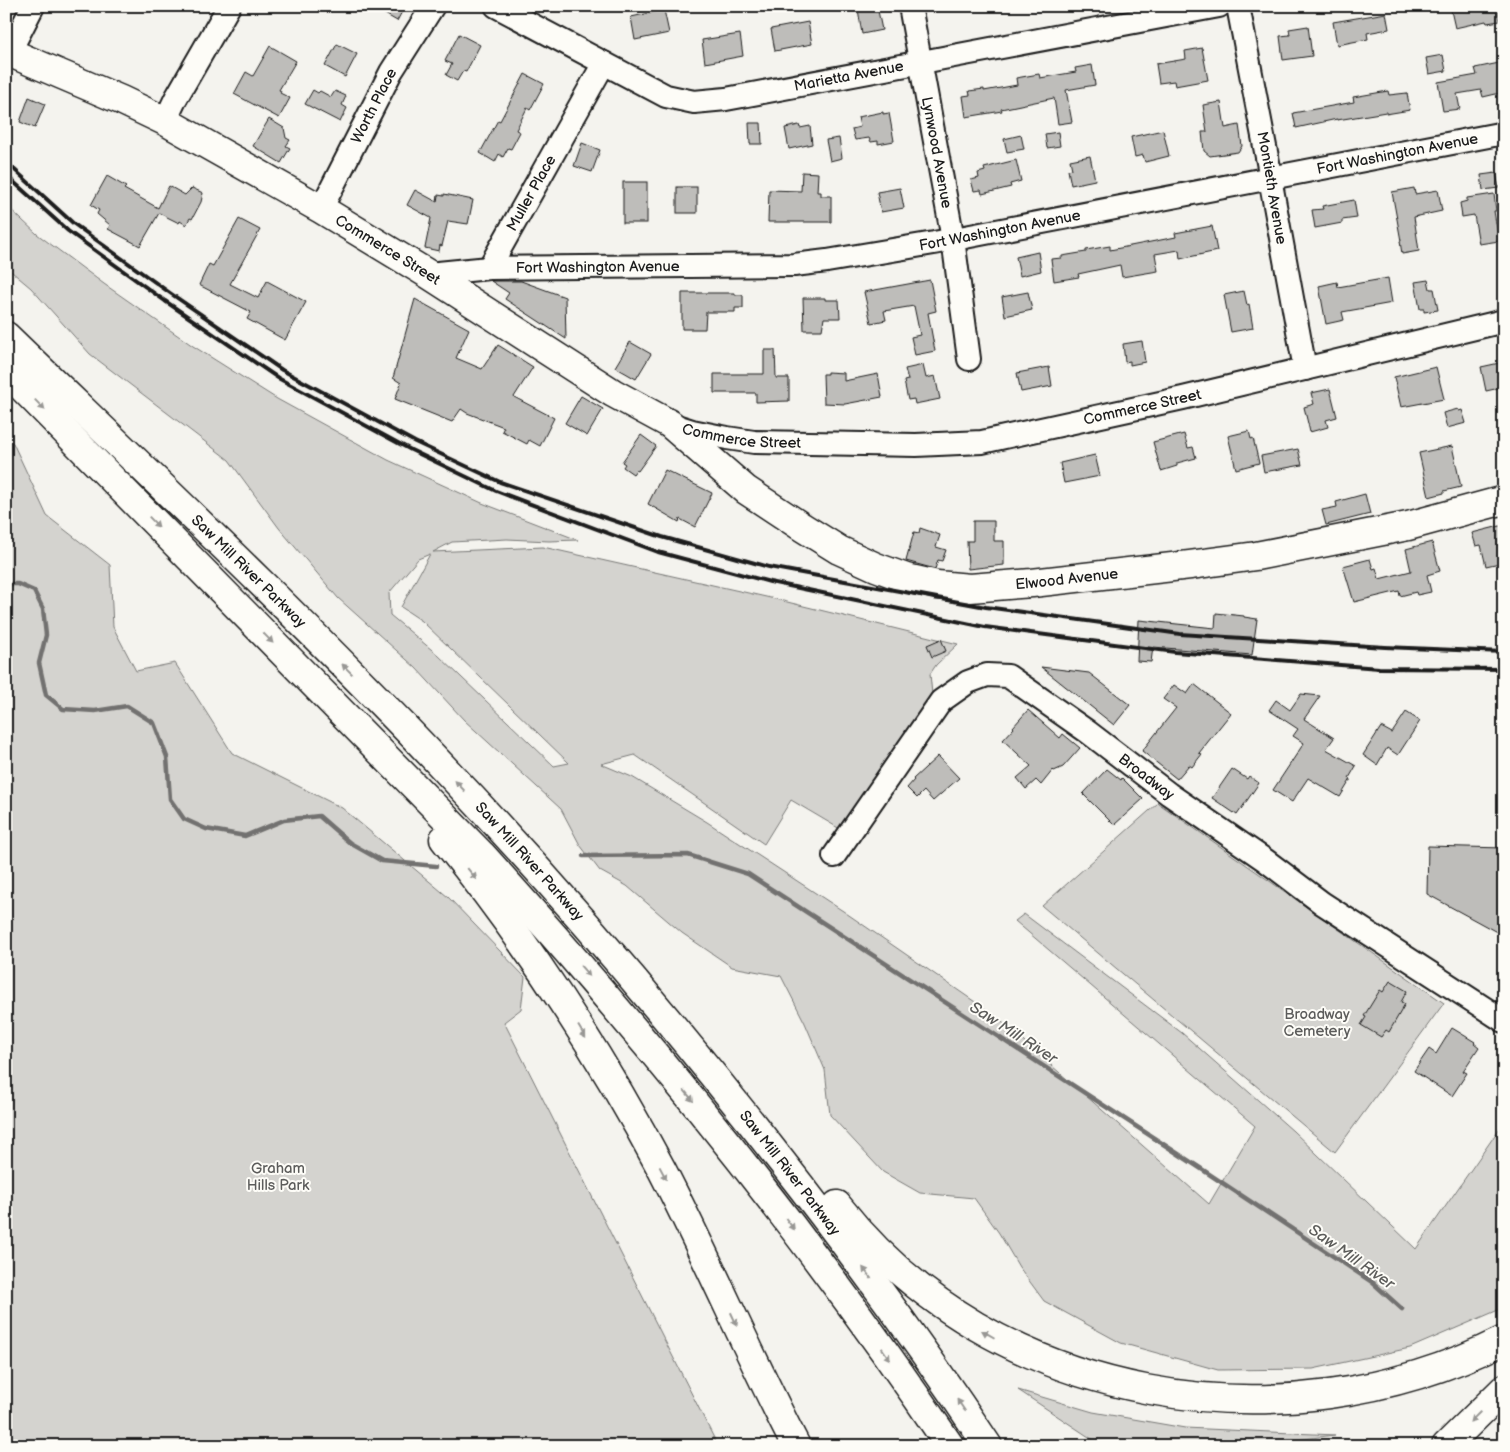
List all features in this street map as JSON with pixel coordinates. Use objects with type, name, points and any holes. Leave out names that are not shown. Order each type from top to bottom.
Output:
[{"type":"main road","name":"Commerce Street","points":[[8,52],[121,100],[165,121],[321,209],[428,274],[613,393],[670,424]]},
{"type":"main road","name":"Saw Mill River Parkway","points":[[6,336],[365,687],[445,769],[579,916],[672,1024],[790,1172],[902,1322],[988,1446]]},
{"type":"main road","name":"Saw Mill River Parkway","points":[[6,371],[481,854],[595,983],[668,1070],[772,1200],[878,1342],[950,1446]]},
{"type":"main road","name":"Elwood Avenue","points":[[670,424],[746,490],[840,550],[876,568],[906,578],[937,585],[970,588],[1024,584],[1256,556],[1408,526],[1504,500]]},
{"type":"main road","points":[[392,764],[439,833],[482,886],[521,940],[572,1014],[603,1066],[676,1197],[796,1446]]},
{"type":"main road","points":[[579,916],[755,1104],[842,1212],[883,1256],[918,1286],[953,1312],[1002,1342],[1027,1354],[1105,1383],[1157,1395],[1217,1402],[1275,1403],[1332,1398],[1386,1386],[1469,1358],[1504,1340]]},
{"type":"main road","points":[[1446,1446],[1504,1389]]},
{"type":"street","points":[[8,52],[33,6]]},
{"type":"street","points":[[165,121],[176,98],[229,6]]},
{"type":"street","name":"Worth Place","points":[[321,209],[391,72],[433,6]]},
{"type":"street","name":"Marietta Avenue","points":[[496,6],[666,96],[694,102],[726,99],[1219,6]]},
{"type":"street","name":"Lynwood Avenue","points":[[910,6],[953,239],[969,359]]},
{"type":"street","name":"Montieth Avenue","points":[[1238,6],[1305,369]]},
{"type":"street","name":"Muller Place","points":[[489,268],[604,63]]},
{"type":"street","name":"Fort Washington Avenue","points":[[489,268],[794,265],[837,260],[1504,133]]},
{"type":"street","points":[[428,274],[489,268]]},
{"type":"street","name":"Commerce Street","points":[[670,424],[692,431],[754,442],[916,445],[982,442],[1174,400],[1504,321]]},
{"type":"street","name":"Broadway","points":[[834,856],[940,702],[968,682],[987,675],[1008,676],[1322,903],[1504,1021]]},
{"type":"green space","points":[[6,205],[37,234],[104,284],[193,346],[277,399],[388,460],[482,503],[578,540],[507,539],[452,542],[433,552],[543,547],[775,599],[958,644],[936,665],[930,674],[932,694],[840,829],[791,800],[764,844],[635,755],[601,764],[632,777],[707,822],[843,911],[994,1015],[1209,1204],[1255,1126],[1015,921],[1024,914],[1182,1033],[1293,1131],[1416,1249],[1504,1122],[1504,1306],[1410,1348],[1313,1369],[1218,1370],[1121,1343],[1044,1301],[1019,1267],[999,1233],[974,1198],[920,1193],[883,1172],[830,1115],[825,1070],[805,1023],[781,976],[732,967],[682,933],[627,886],[600,871],[580,845],[561,809],[464,720],[416,668],[338,598],[279,528],[229,460],[90,354],[31,288],[6,267]],"holes":[[[430,554],[401,607],[422,621],[569,763],[554,766],[438,655],[390,615],[389,593],[418,559]]]},
{"type":"green space","name":"Graham Hills Park","points":[[6,438],[13,443],[47,516],[110,565],[113,627],[136,671],[175,663],[232,753],[342,808],[448,897],[525,977],[521,1009],[504,1022],[718,1446],[6,1446]]},
{"type":"green space","name":"Broadway Cemetery","points":[[1158,803],[1444,1003],[1335,1152],[1042,906]]},
{"type":"green space","points":[[1018,1390],[1093,1412],[1185,1428],[1335,1435],[1249,1446],[1132,1446],[1095,1441]]},
{"type":"building","points":[[371,6],[405,6],[397,21]]},
{"type":"building","points":[[877,6],[882,30],[862,34],[858,9]]},
{"type":"building","points":[[1450,6],[1497,6],[1500,21],[1487,23],[1486,21],[1455,28]]},
{"type":"building","points":[[664,10],[669,33],[635,40],[631,17]]},
{"type":"building","points":[[1386,13],[1389,29],[1367,33],[1368,39],[1337,45],[1333,22]]},
{"type":"building","points":[[808,22],[812,44],[775,51],[771,29]]},
{"type":"building","points":[[1308,26],[1312,56],[1283,60],[1280,36],[1290,35],[1289,29]]},
{"type":"building","points":[[459,34],[480,45],[466,72],[463,71],[457,81],[446,75],[452,64],[445,61]]},
{"type":"building","points":[[740,34],[743,56],[705,63],[702,40]]},
{"type":"building","points":[[337,44],[357,54],[345,77],[325,66]]},
{"type":"building","points":[[270,46],[296,61],[279,90],[281,91],[280,93],[290,98],[279,118],[234,94],[246,72],[253,76]]},
{"type":"building","points":[[1202,48],[1208,80],[1175,86],[1174,81],[1159,83],[1156,64],[1186,59],[1185,51]]},
{"type":"building","points":[[1443,55],[1446,71],[1429,74],[1426,58]]},
{"type":"building","points":[[1504,62],[1504,91],[1483,97],[1481,90],[1457,94],[1460,109],[1443,111],[1438,82],[1477,75],[1475,68]]},
{"type":"building","points":[[1092,65],[1095,85],[1066,90],[1072,122],[1058,124],[1054,98],[1001,109],[1002,111],[966,117],[963,96],[970,95],[969,91],[984,89],[984,91],[1017,85],[1016,78],[1039,74],[1040,78],[1076,72],[1075,68]]},
{"type":"building","points":[[525,74],[544,84],[530,110],[527,108],[516,130],[520,132],[511,149],[508,148],[503,157],[499,154],[495,162],[480,153],[498,120],[500,121]]},
{"type":"building","points":[[313,90],[318,93],[320,91],[331,97],[335,91],[346,96],[342,105],[347,108],[340,122],[305,104]]},
{"type":"building","points":[[1388,91],[1389,95],[1407,93],[1410,110],[1337,119],[1296,128],[1293,113],[1354,102],[1353,97]]},
{"type":"building","points":[[29,97],[45,104],[35,128],[20,122]]},
{"type":"building","points":[[1221,102],[1225,128],[1239,125],[1242,146],[1238,152],[1210,156],[1204,151],[1202,132],[1207,132],[1203,105]]},
{"type":"building","points":[[883,112],[883,114],[889,113],[894,141],[878,144],[878,141],[871,142],[869,138],[855,140],[852,129],[860,127],[858,117]]},
{"type":"building","points":[[269,119],[284,128],[286,138],[290,140],[286,146],[290,148],[281,163],[253,146]]},
{"type":"building","points":[[749,123],[761,123],[762,144],[750,144]]},
{"type":"building","points":[[799,125],[800,128],[810,126],[812,144],[789,149],[785,128]]},
{"type":"building","points":[[1163,130],[1169,156],[1145,162],[1143,155],[1135,157],[1131,137]]},
{"type":"building","points":[[1058,132],[1060,146],[1047,148],[1045,134]]},
{"type":"building","points":[[1021,135],[1024,149],[1007,152],[1004,139]]},
{"type":"building","points":[[839,138],[842,158],[830,161],[826,140]]},
{"type":"building","points":[[582,143],[600,150],[592,172],[574,166]]},
{"type":"building","points":[[1090,156],[1095,180],[1071,185],[1068,170],[1072,169],[1070,160]]},
{"type":"building","points":[[1016,160],[1021,181],[1010,184],[1011,187],[982,194],[981,190],[974,191],[971,180],[979,178],[978,173],[985,171],[984,168]]},
{"type":"building","points":[[802,172],[818,173],[817,192],[821,192],[821,196],[831,196],[831,222],[768,222],[769,190],[801,191]]},
{"type":"building","points":[[1496,173],[1499,188],[1483,190],[1481,175]]},
{"type":"building","points":[[107,176],[126,187],[124,189],[158,208],[169,186],[185,195],[192,188],[203,193],[201,202],[192,219],[190,218],[186,225],[159,213],[140,246],[108,229],[110,225],[97,214],[99,210],[91,205]]},
{"type":"building","points":[[623,182],[647,182],[647,223],[623,223]]},
{"type":"building","points":[[677,187],[697,187],[697,213],[677,213]]},
{"type":"building","points":[[900,188],[904,208],[881,212],[877,192]]},
{"type":"building","points":[[1414,188],[1415,194],[1438,190],[1442,211],[1414,217],[1419,251],[1402,254],[1392,192]]},
{"type":"building","points":[[415,190],[437,202],[438,195],[444,196],[444,194],[473,200],[468,224],[448,221],[439,251],[425,248],[431,218],[407,205]]},
{"type":"building","points":[[1494,194],[1496,211],[1494,211],[1499,241],[1479,244],[1474,215],[1462,217],[1460,203],[1467,201],[1467,198]]},
{"type":"building","points":[[1354,200],[1357,218],[1342,220],[1342,223],[1315,228],[1312,210],[1323,209],[1322,206]]},
{"type":"building","points":[[239,219],[260,230],[230,284],[258,298],[267,281],[306,302],[285,340],[247,319],[251,312],[199,285],[209,264],[213,266]]},
{"type":"building","points":[[1212,226],[1217,251],[1180,259],[1179,250],[1155,254],[1158,271],[1122,277],[1120,265],[1078,274],[1079,277],[1054,281],[1051,259],[1086,252],[1086,250],[1110,246],[1110,250],[1176,237],[1175,233]]},
{"type":"building","points":[[1038,252],[1041,271],[1020,276],[1016,257]]},
{"type":"building","points":[[1388,278],[1392,303],[1342,312],[1344,320],[1326,324],[1319,286],[1337,282],[1338,287]]},
{"type":"building","points":[[930,280],[936,311],[928,313],[935,351],[915,355],[911,337],[920,335],[914,306],[884,311],[886,320],[871,323],[864,292]]},
{"type":"building","points":[[1428,280],[1430,289],[1434,289],[1438,310],[1424,312],[1424,309],[1420,309],[1415,282]]},
{"type":"building","points":[[491,281],[521,281],[565,297],[566,339],[505,299],[509,293]]},
{"type":"building","points":[[1244,291],[1247,305],[1249,304],[1253,328],[1231,332],[1224,295]]},
{"type":"building","points":[[1028,292],[1032,310],[1005,316],[1002,297]]},
{"type":"building","points":[[682,293],[735,293],[735,295],[743,295],[743,308],[735,308],[735,312],[706,312],[705,329],[682,329]]},
{"type":"building","points":[[803,298],[839,300],[840,318],[824,318],[822,330],[804,330]]},
{"type":"building","points":[[415,299],[469,329],[456,358],[482,369],[498,345],[533,367],[514,397],[554,418],[540,446],[529,440],[527,444],[502,431],[504,427],[461,409],[452,422],[395,399],[401,383],[393,378]]},
{"type":"building","points":[[1142,341],[1145,362],[1130,365],[1130,361],[1125,362],[1123,344]]},
{"type":"building","points":[[630,342],[651,354],[636,379],[615,367]]},
{"type":"building","points":[[764,350],[775,350],[776,378],[789,378],[789,401],[756,402],[756,393],[714,393],[714,374],[764,374]]},
{"type":"building","points":[[1504,362],[1504,387],[1486,391],[1481,367]]},
{"type":"building","points":[[923,365],[926,378],[935,376],[940,399],[915,404],[914,399],[908,400],[904,381],[908,380],[905,369]]},
{"type":"building","points":[[1049,367],[1052,386],[1021,392],[1017,373]]},
{"type":"building","points":[[1436,367],[1444,399],[1401,407],[1394,377]]},
{"type":"building","points":[[827,372],[844,373],[844,381],[878,374],[882,397],[845,404],[824,403],[823,374],[827,374]]},
{"type":"building","points":[[1330,389],[1337,417],[1326,420],[1328,427],[1310,432],[1304,407],[1314,404],[1311,393]]},
{"type":"building","points":[[581,396],[603,409],[587,436],[565,423]]},
{"type":"building","points":[[1458,409],[1459,411],[1462,410],[1466,423],[1447,428],[1443,413]]},
{"type":"building","points":[[1249,431],[1251,439],[1253,438],[1259,463],[1236,469],[1228,436]]},
{"type":"building","points":[[1184,434],[1188,448],[1193,447],[1196,458],[1177,463],[1177,466],[1161,471],[1153,442]]},
{"type":"building","points":[[641,435],[656,446],[638,471],[636,470],[633,474],[623,467],[625,464],[622,462]]},
{"type":"building","points":[[1452,446],[1461,487],[1429,497],[1419,453]]},
{"type":"building","points":[[1298,449],[1302,465],[1264,472],[1261,456]]},
{"type":"building","points":[[1095,455],[1100,476],[1064,483],[1060,463]]},
{"type":"building","points":[[665,470],[712,493],[695,527],[680,519],[679,522],[648,504]]},
{"type":"building","points":[[1365,494],[1370,514],[1326,525],[1322,510],[1337,507],[1336,502]]},
{"type":"building","points":[[973,521],[994,521],[994,541],[1004,541],[1004,565],[968,569],[967,541],[973,541]]},
{"type":"building","points":[[1504,525],[1504,562],[1486,566],[1481,545],[1476,546],[1472,533]]},
{"type":"building","points":[[920,528],[940,535],[936,547],[946,550],[942,561],[938,560],[935,569],[906,561],[914,532],[919,533]]},
{"type":"building","points":[[1432,542],[1440,571],[1427,575],[1431,592],[1417,595],[1416,592],[1400,596],[1399,591],[1354,602],[1343,566],[1370,559],[1373,569],[1376,568],[1379,579],[1411,571],[1406,549]]},
{"type":"building","points":[[1216,613],[1257,619],[1252,655],[1153,647],[1151,662],[1137,661],[1139,620],[1215,628]]},
{"type":"building","points":[[941,639],[946,651],[932,657],[927,645]]},
{"type":"building","points":[[1041,667],[1089,673],[1130,705],[1114,725]]},
{"type":"building","points":[[1194,684],[1231,713],[1199,753],[1202,754],[1192,767],[1189,765],[1177,779],[1142,751],[1176,708],[1163,699],[1174,685],[1187,694]]},
{"type":"building","points":[[1301,694],[1320,696],[1304,719],[1334,738],[1326,749],[1356,766],[1349,778],[1351,779],[1340,797],[1308,778],[1292,802],[1273,790],[1304,743],[1293,736],[1298,729],[1269,710],[1276,700],[1290,710]]},
{"type":"building","points":[[1028,710],[1060,738],[1063,734],[1080,748],[1063,767],[1053,770],[1041,785],[1036,780],[1026,789],[1017,778],[1031,766],[1003,740]]},
{"type":"building","points":[[1406,712],[1420,721],[1398,755],[1387,748],[1377,765],[1363,755],[1381,727],[1392,733]]},
{"type":"building","points":[[938,756],[959,778],[933,801],[924,791],[917,798],[907,788],[913,779]]},
{"type":"building","points":[[1107,769],[1121,780],[1122,778],[1143,799],[1114,825],[1083,794]]},
{"type":"building","points":[[1232,769],[1247,779],[1249,776],[1259,783],[1237,815],[1212,798]]},
{"type":"building","points":[[1428,846],[1504,848],[1504,936],[1427,894]]},
{"type":"building","points":[[1390,981],[1407,991],[1401,1002],[1405,1004],[1389,1032],[1386,1030],[1381,1037],[1361,1025],[1366,1017],[1364,1016],[1380,990],[1383,992]]},
{"type":"building","points":[[1452,1028],[1475,1042],[1479,1047],[1463,1071],[1467,1073],[1452,1096],[1414,1071],[1429,1049],[1436,1054]]},
{"type":"waterway","name":"Saw Mill River","points":[[6,584],[18,584],[34,591],[43,609],[46,635],[39,663],[46,695],[63,709],[95,711],[127,706],[154,723],[167,757],[170,799],[184,819],[206,829],[245,836],[284,820],[319,816],[350,843],[382,861],[436,866]]},
{"type":"waterway","name":"Saw Mill River","points":[[583,856],[688,855],[748,874],[1372,1282],[1402,1309]]},
{"type":"railway","points":[[6,162],[74,224],[282,370],[415,442],[500,482],[662,537],[769,567],[986,607],[1180,634],[1385,647],[1504,652]]},
{"type":"railway","points":[[6,175],[68,231],[165,301],[278,378],[411,450],[496,491],[658,552],[770,582],[985,627],[1175,652],[1379,668],[1504,669]]}]
